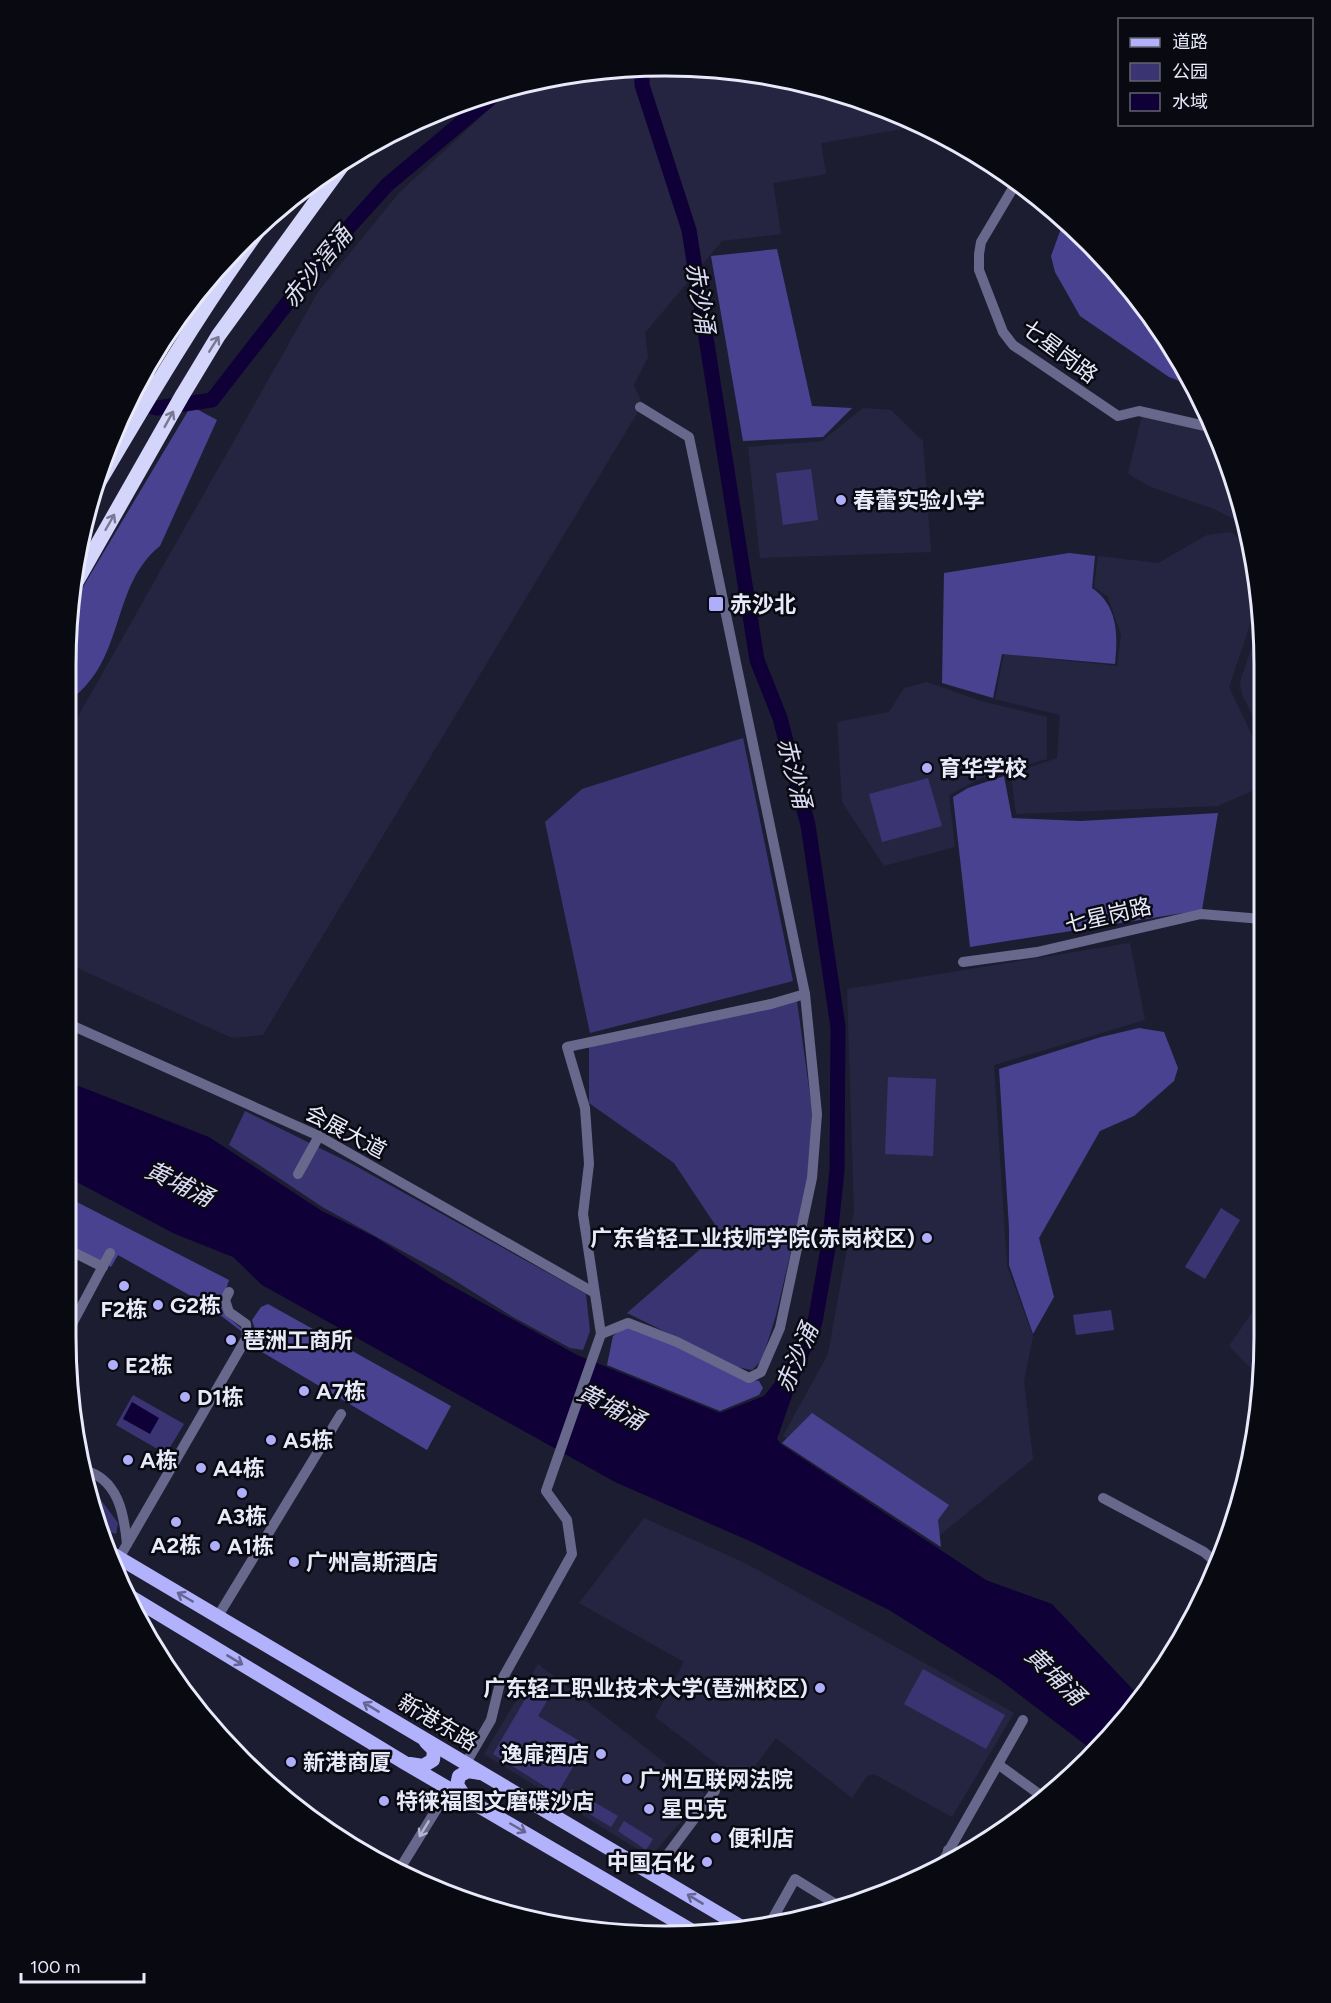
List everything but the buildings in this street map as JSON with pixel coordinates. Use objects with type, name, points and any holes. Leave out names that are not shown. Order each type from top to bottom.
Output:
[{"type":"highway","points":[[86,565],[183,394],[251,289],[330,182]]},
{"type":"highway","points":[[117,451],[155,379],[235,265]]},
{"type":"highway","points":[[145,389],[155,379]]},
{"type":"main road","name":"新港东路","points":[[119,1558],[733,1922]]},
{"type":"main road","points":[[139,1602],[405,1763],[684,1926]]},
{"type":"main road","points":[[405,1763],[423,1766],[433,1760],[434,1750],[421,1736]]},
{"type":"main road","points":[[443,1785],[466,1763]]},
{"type":"main road","points":[[468,1800],[457,1785],[459,1776],[468,1771],[482,1773]]},
{"type":"street","name":"七星岗路","points":[[1012,190],[981,242],[979,270],[1004,332],[1013,345],[1118,416],[1139,411],[1204,427]]},
{"type":"street","points":[[601,1334],[628,1323],[676,1342],[749,1378],[761,1372],[780,1328],[812,1178],[817,1114],[805,994],[689,437],[640,407]]},
{"type":"street","name":"七星岗路","points":[[963,962],[1037,952],[1201,914],[1254,918]]},
{"type":"street","points":[[466,1763],[491,1720],[500,1683],[572,1554],[567,1520],[546,1491],[601,1334],[583,1214],[589,1164],[585,1108],[567,1047],[791,1000],[805,994]]},
{"type":"street","name":"会展大道","points":[[76,1027],[319,1137],[593,1292]]},
{"type":"street","points":[[298,1174],[319,1137]]},
{"type":"street","points":[[76,1317],[110,1253]]},
{"type":"street","points":[[76,1254],[103,1267]]},
{"type":"street","points":[[117,1552],[127,1544],[244,1337],[246,1324],[229,1312],[225,1300],[229,1292]]},
{"type":"street","points":[[218,1616],[341,1414]]},
{"type":"street","points":[[94,1476],[111,1486],[124,1512],[127,1544]]},
{"type":"street","points":[[1103,1498],[1204,1552],[1212,1559]]},
{"type":"street","points":[[945,1856],[1023,1720]]},
{"type":"street","points":[[999,1765],[1038,1793]]},
{"type":"street","points":[[402,1864],[443,1785]]},
{"type":"street","points":[[653,1874],[716,1791]]},
{"type":"street","points":[[948,1850],[952,1852]]},
{"type":"street","points":[[774,1916],[795,1879],[832,1902]]},
{"type":"shaded area","points":[[666,76],[742,82],[818,97],[855,108],[907,128],[821,143],[826,174],[773,183],[781,234],[722,241],[645,333],[648,357],[634,385],[642,403],[639,410],[263,1035],[232,1038],[76,967],[76,720],[318,292],[399,193],[497,102],[551,88],[589,82]]},
{"type":"shaded area","points":[[1061,229],[1082,249],[1133,307],[1182,382],[1169,377],[1080,316],[1055,272],[1051,256]]},
{"type":"shaded area","points":[[777,249],[812,406],[852,408],[823,437],[743,441],[711,256]]},
{"type":"shaded area","points":[[191,406],[217,420],[160,546],[144,562],[133,581],[101,664],[89,683],[76,695],[78,627],[82,588]]},
{"type":"shaded area","name":"春蕾实验小学","points":[[863,408],[891,410],[923,441],[931,552],[760,558],[748,447],[822,441]]},
{"type":"shaded area","points":[[1142,415],[1205,430],[1223,476],[1236,520],[1214,509],[1151,487],[1128,474]]},
{"type":"shaded area","points":[[1231,532],[1240,540],[1243,551],[1252,618],[1229,687],[1254,740],[1254,790],[1218,806],[1016,814],[1011,774],[1057,758],[1060,715],[995,699],[1004,654],[1117,666],[1121,635],[1108,597],[1094,587],[1098,556],[1158,563],[1207,535]]},
{"type":"shaded area","points":[[1069,553],[1095,556],[1092,588],[1101,595],[1111,612],[1116,632],[1115,664],[1002,654],[993,698],[942,683],[944,573]]},
{"type":"shaded area","points":[[1253,642],[1254,718],[1242,695],[1240,682]]},
{"type":"shaded area","name":"育华学校","points":[[927,682],[981,701],[1047,717],[1047,759],[981,778],[949,795],[955,847],[884,866],[842,802],[837,722],[889,712],[904,688]]},
{"type":"shaded area","points":[[1004,776],[1012,818],[1081,821],[1218,813],[1202,910],[970,947],[953,797],[968,788]]},
{"type":"shaded area","name":"广东省轻工业技师学院(赤岗校区)","points":[[1130,943],[1145,1020],[994,1065],[1007,1266],[1033,1336],[1024,1381],[1033,1459],[939,1536],[783,1436],[828,1354],[854,1210],[847,989]]},
{"type":"shaded area","points":[[1139,1028],[1164,1032],[1178,1068],[1174,1081],[1134,1116],[1100,1131],[1039,1238],[1054,1297],[1033,1334],[1009,1265],[1009,1228],[999,1069],[1101,1037]]},
{"type":"shaded area","points":[[76,1202],[229,1280],[221,1305],[228,1317],[242,1329],[241,1331],[207,1305],[118,1255],[111,1267],[76,1257]]},
{"type":"shaded area","points":[[268,1304],[451,1406],[427,1450],[250,1345],[256,1332],[252,1320],[261,1307]]},
{"type":"shaded area","points":[[1254,1310],[1253,1371],[1229,1346]]},
{"type":"shaded area","points":[[628,1324],[746,1379],[759,1381],[763,1388],[759,1395],[720,1411],[607,1365],[613,1336]]},
{"type":"shaded area","points":[[812,1413],[949,1505],[938,1520],[941,1547],[782,1443]]},
{"type":"shaded area","name":"广东轻工职业技术大学(琶洲校区)","points":[[644,1518],[745,1563],[1014,1713],[952,1817],[874,1774],[867,1776],[852,1798],[776,1738],[742,1783],[655,1717],[684,1662],[579,1603]]},
{"type":"shaded area","points":[[538,1664],[705,1794],[650,1857],[484,1754]]},
{"type":"green space","points":[[811,469],[818,520],[783,525],[776,473]]},
{"type":"green space","points":[[743,738],[793,981],[590,1033],[545,822],[582,789]]},
{"type":"green space","points":[[928,778],[942,826],[882,842],[869,794]]},
{"type":"green space","points":[[797,1001],[812,1110],[809,1174],[776,1315],[762,1360],[752,1370],[737,1367],[627,1313],[720,1232],[674,1163],[589,1103],[589,1046]]},
{"type":"green space","points":[[888,1077],[936,1079],[933,1156],[885,1154]]},
{"type":"green space","points":[[245,1111],[352,1164],[586,1294],[590,1331],[583,1350],[570,1348],[511,1316],[446,1275],[324,1208],[229,1145]]},
{"type":"green space","points":[[1221,1208],[1240,1220],[1205,1279],[1185,1267]]},
{"type":"green space","points":[[1111,1310],[1114,1330],[1076,1335],[1073,1315]]},
{"type":"green space","points":[[133,1395],[184,1424],[166,1454],[116,1425]]},
{"type":"green space","points":[[99,1498],[118,1523],[116,1534],[110,1532]]},
{"type":"green space","points":[[923,1669],[1005,1715],[986,1749],[904,1704]]},
{"type":"green space","points":[[534,1684],[550,1696],[538,1716],[586,1745],[557,1794],[493,1754]]},
{"type":"green space","points":[[572,1789],[618,1816],[611,1827],[566,1800]]},
{"type":"green space","points":[[624,1821],[653,1839],[646,1850],[618,1831]]},
{"type":"water","name":"黄埔涌","points":[[76,1085],[209,1137],[322,1211],[375,1237],[445,1282],[577,1355],[720,1413],[764,1396],[782,1373],[798,1379],[777,1439],[782,1445],[986,1580],[1052,1604],[1136,1692],[1088,1747],[999,1679],[889,1610],[754,1543],[615,1482],[262,1285],[233,1257],[175,1234],[76,1182]]},
{"type":"water","points":[[132,1402],[159,1418],[150,1434],[123,1419]]},
{"type":"waterway","name":"赤沙涌","points":[[642,77],[642,85],[689,230],[757,660],[780,718],[808,825],[838,1027],[837,1171],[830,1237],[815,1322],[784,1395]]},
{"type":"waterway","name":"赤沙滘涌","points":[[138,403],[157,408],[212,400],[330,248],[387,185],[480,107]]},
{"type":"place","name":"春蕾实验小学","points":[[841,500]]},
{"type":"place","name":"赤沙北","points":[[716,604]]},
{"type":"place","name":"育华学校","points":[[927,768]]},
{"type":"place","name":"广东省轻工业技师学院(赤岗校区)","points":[[927,1238]]},
{"type":"place","name":"F2栋","points":[[124,1286]]},
{"type":"place","name":"G2栋","points":[[158,1305]]},
{"type":"place","name":"琶洲工商所","points":[[231,1340]]},
{"type":"place","name":"E2栋","points":[[113,1365]]},
{"type":"place","name":"A7栋","points":[[304,1391]]},
{"type":"place","name":"D1栋","points":[[185,1397]]},
{"type":"place","name":"A5栋","points":[[271,1440]]},
{"type":"place","name":"A栋","points":[[128,1460]]},
{"type":"place","name":"A4栋","points":[[201,1468]]},
{"type":"place","name":"A3栋","points":[[242,1493]]},
{"type":"place","name":"A2栋","points":[[176,1522]]},
{"type":"place","name":"A1栋","points":[[215,1546]]},
{"type":"place","name":"广州高斯酒店","points":[[294,1562]]},
{"type":"place","name":"广东轻工职业技术大学(琶洲校区)","points":[[820,1688]]},
{"type":"place","name":"逸扉酒店","points":[[601,1754]]},
{"type":"place","name":"新港商厦","points":[[291,1762]]},
{"type":"place","name":"广州互联网法院","points":[[627,1779]]},
{"type":"place","name":"特徕福图文磨碟沙店","points":[[384,1801]]},
{"type":"place","name":"星巴克","points":[[649,1809]]},
{"type":"place","name":"便利店","points":[[716,1838]]},
{"type":"place","name":"中国石化","points":[[707,1862]]}]
